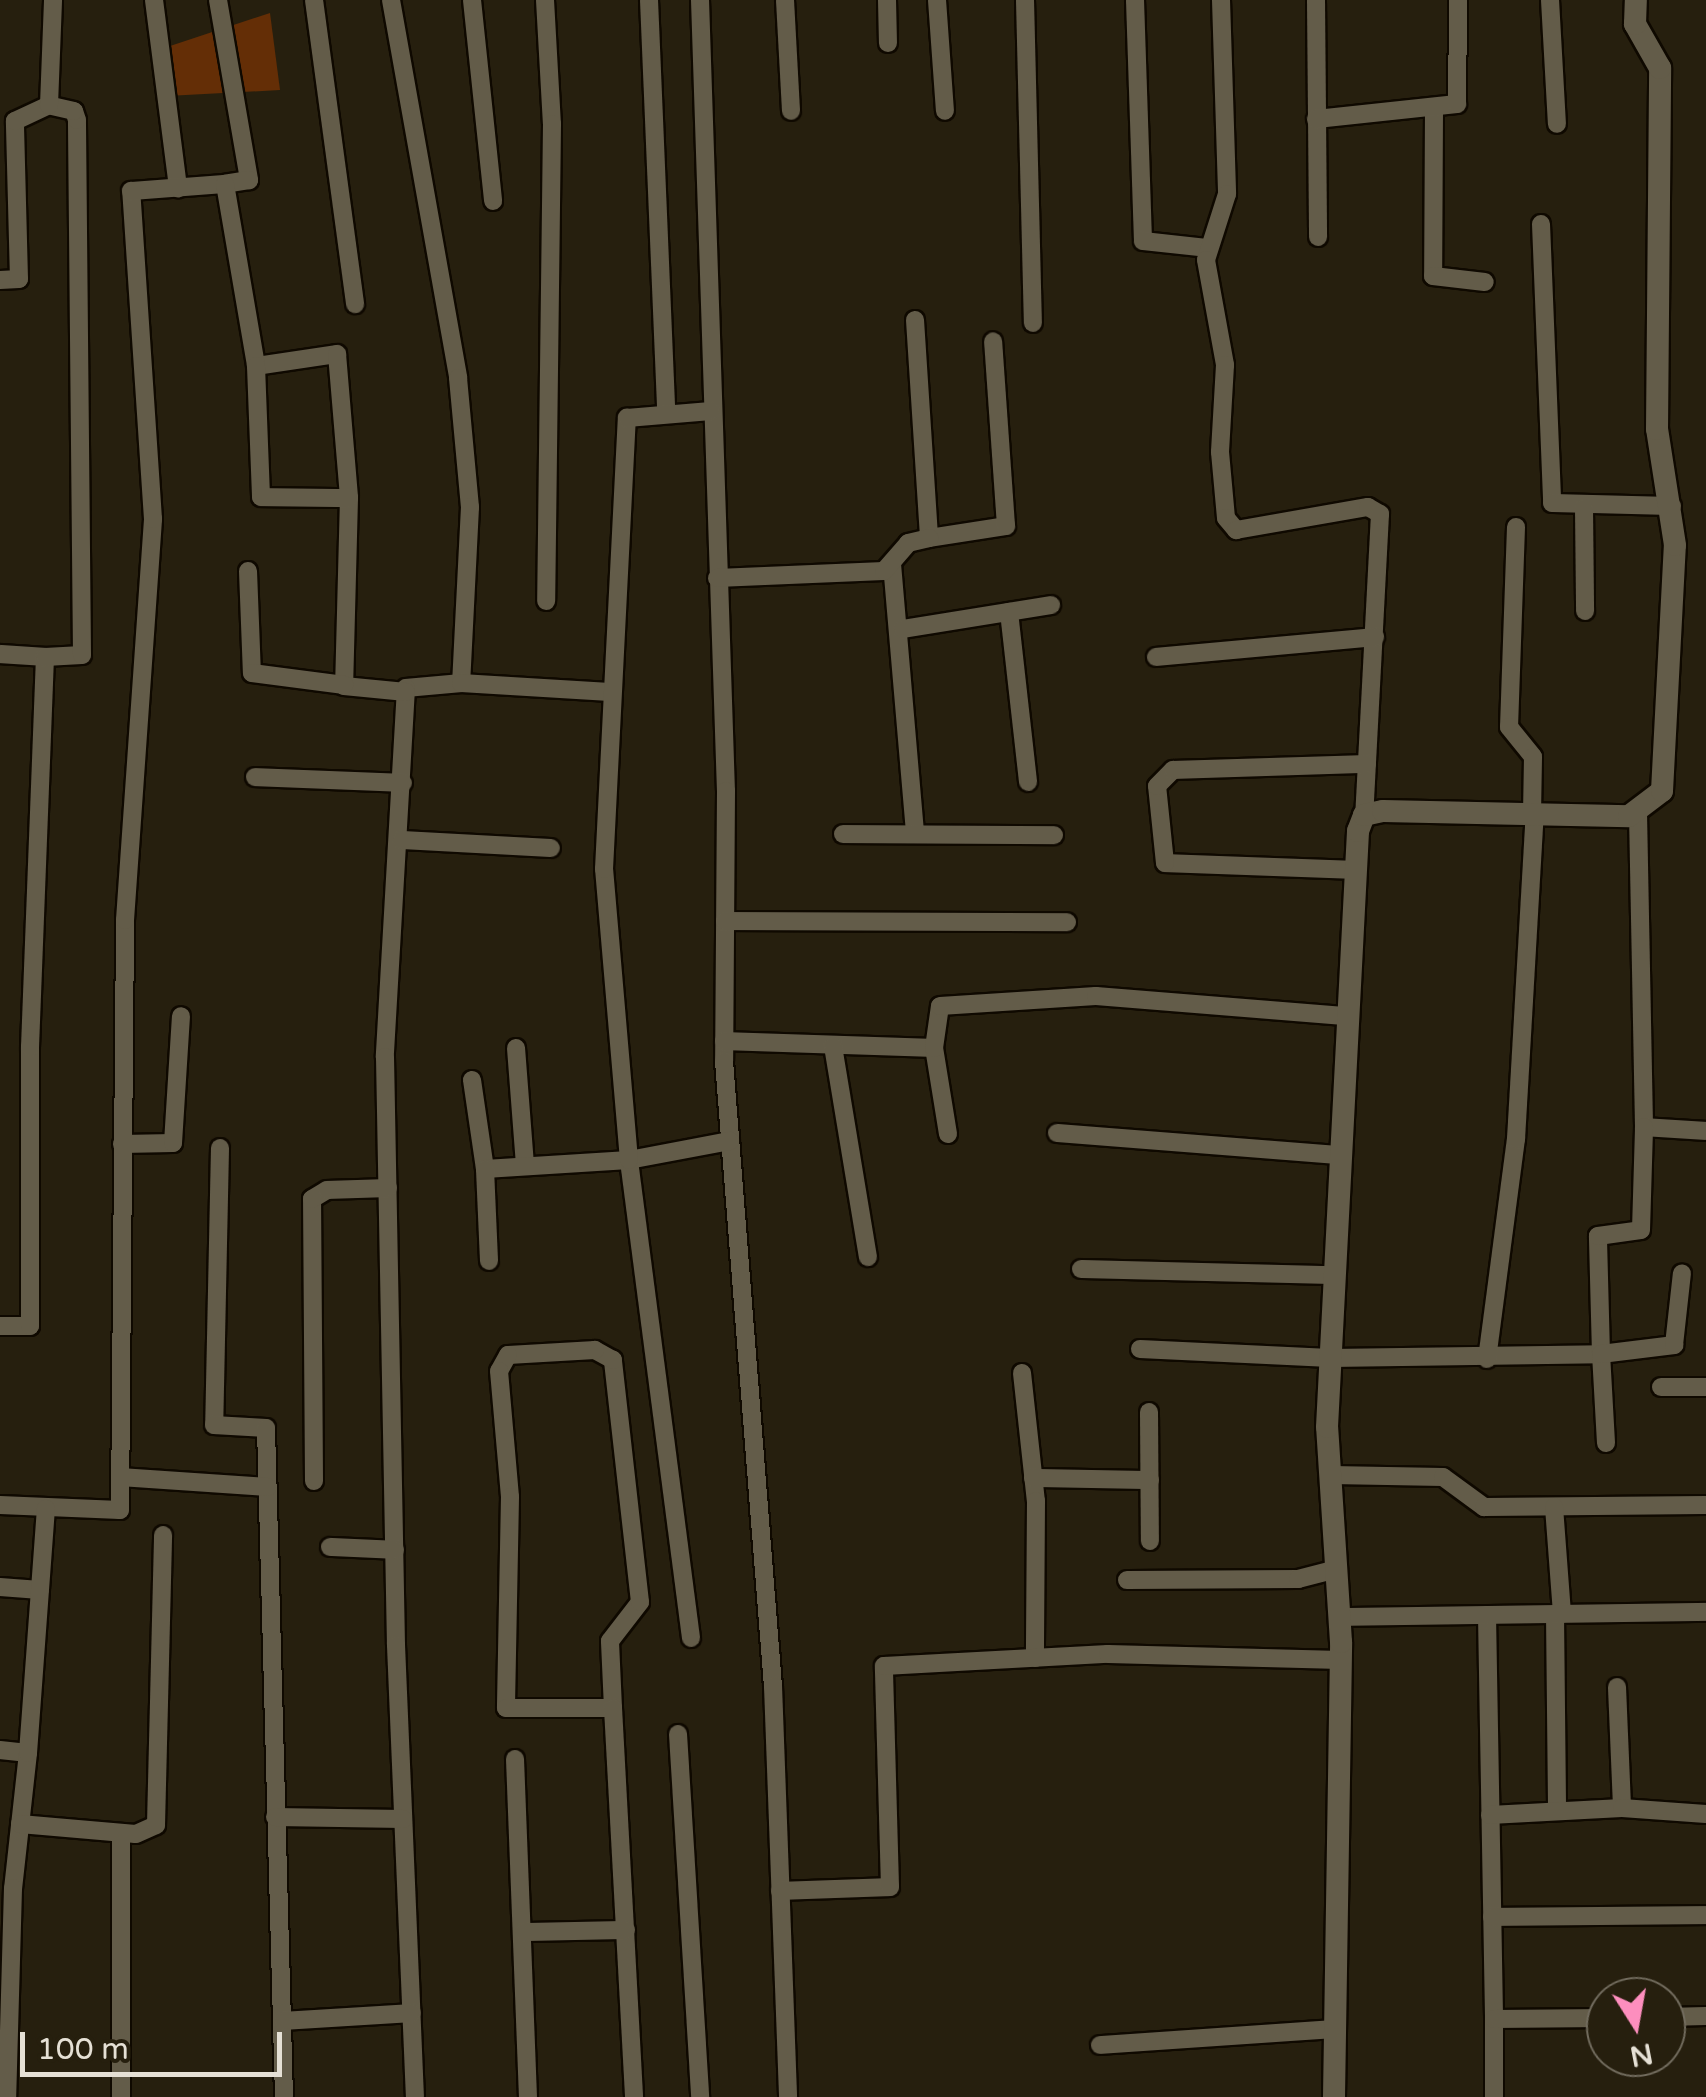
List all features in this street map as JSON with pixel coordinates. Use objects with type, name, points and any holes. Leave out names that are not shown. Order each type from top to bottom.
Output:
[{"type":"street","points":[[49,105],[53,0]]},
{"type":"street","points":[[154,0],[178,188]]},
{"type":"street","points":[[0,1505],[120,1510],[125,920],[153,519],[130,191],[248,180],[218,0]]},
{"type":"street","points":[[314,0],[355,304]]},
{"type":"street","points":[[391,0],[465,428],[470,507],[462,683]]},
{"type":"street","points":[[472,0],[493,202]]},
{"type":"street","points":[[544,0],[552,124],[546,601]]},
{"type":"street","points":[[649,0],[666,414]]},
{"type":"street","points":[[700,0],[718,578],[724,1041],[773,1686],[788,2097]]},
{"type":"street","points":[[785,0],[790,110]]},
{"type":"street","points":[[887,0],[888,42]]},
{"type":"street","points":[[937,0],[944,111]]},
{"type":"street","points":[[1025,0],[1034,323]]},
{"type":"street","points":[[1135,0],[1143,241],[1206,248]]},
{"type":"street","points":[[1221,0],[1227,194],[1206,248],[1225,365],[1220,452],[1228,524],[1236,530],[1378,510],[1375,637],[1364,815],[1355,870],[1330,1358],[1331,1476],[1341,1660],[1334,2097]]},
{"type":"street","points":[[1316,0],[1318,237]]},
{"type":"street","points":[[1316,118],[1434,110],[1462,97],[1458,0]]},
{"type":"street","points":[[1550,0],[1558,124]]},
{"type":"street","points":[[1364,815],[1638,813],[1658,800],[1665,776],[1672,506],[1657,429],[1660,68],[1636,24],[1636,0]]},
{"type":"street","points":[[0,280],[19,279],[7,122],[49,105],[74,111],[84,484],[82,655],[0,654]]},
{"type":"street","points":[[1434,110],[1434,276],[1484,282]]},
{"type":"street","points":[[225,184],[256,366],[262,497],[350,498]]},
{"type":"street","points":[[1541,224],[1552,499],[1556,507],[1672,506]]},
{"type":"street","points":[[915,320],[929,538]]},
{"type":"street","points":[[718,578],[807,578],[892,564],[908,543],[1006,526],[993,341]]},
{"type":"street","points":[[256,366],[336,354],[350,498],[344,685]]},
{"type":"street","points":[[691,1638],[629,1160],[604,869],[610,692],[627,418],[711,411]]},
{"type":"street","points":[[1584,508],[1585,611]]},
{"type":"street","points":[[1486,1359],[1516,1139],[1533,813],[1532,756],[1509,728],[1516,527]]},
{"type":"street","points":[[892,564],[903,629],[915,834]]},
{"type":"street","points":[[248,571],[252,673],[406,692],[462,683],[610,692]]},
{"type":"street","points":[[903,629],[1051,605]]},
{"type":"street","points":[[1009,612],[1028,782]]},
{"type":"street","points":[[1156,657],[1375,637]]},
{"type":"street","points":[[0,1326],[30,1326],[30,1047],[44,656]]},
{"type":"street","points":[[406,692],[402,840],[385,1057],[394,1550],[415,2097]]},
{"type":"street","points":[[1355,870],[1165,863],[1158,786],[1173,770],[1367,764]]},
{"type":"street","points":[[255,777],[403,783]]},
{"type":"street","points":[[1606,1443],[1598,1236],[1641,1230],[1644,1127],[1638,813]]},
{"type":"street","points":[[842,834],[1054,835]]},
{"type":"street","points":[[402,840],[551,848]]},
{"type":"street","points":[[725,921],[1067,922]]},
{"type":"street","points":[[948,1134],[934,1048],[935,1010],[965,1004],[1096,996],[1347,1016]]},
{"type":"street","points":[[122,1144],[173,1143],[181,1016]]},
{"type":"street","points":[[724,1041],[934,1048]]},
{"type":"street","points":[[833,1046],[868,1258]]},
{"type":"street","points":[[516,1048],[525,1164]]},
{"type":"street","points":[[472,1080],[485,1170],[489,1261]]},
{"type":"street","points":[[1644,1127],[1706,1131]]},
{"type":"street","points":[[1056,1134],[1338,1154]]},
{"type":"street","points":[[485,1170],[525,1164],[629,1160],[730,1141]]},
{"type":"street","points":[[220,1148],[214,1425],[266,1428],[284,2097]]},
{"type":"street","points":[[314,1481],[312,1199],[326,1190],[388,1188]]},
{"type":"street","points":[[1081,1269],[1333,1275]]},
{"type":"street","points":[[1140,1349],[1330,1358],[1486,1359],[1600,1354],[1674,1345],[1682,1274]]},
{"type":"street","points":[[612,1708],[506,1708],[510,1497],[499,1371],[508,1354],[595,1350],[613,1360],[640,1602],[610,1641],[634,2097]]},
{"type":"street","points":[[1022,1373],[1033,1478],[1035,1658]]},
{"type":"street","points":[[1661,1387],[1706,1387]]},
{"type":"street","points":[[1150,1412],[1150,1541]]},
{"type":"street","points":[[1331,1476],[1434,1476],[1474,1505],[1706,1506]]},
{"type":"street","points":[[120,1477],[268,1486]]},
{"type":"street","points":[[1033,1478],[1150,1480]]},
{"type":"street","points":[[1554,1507],[1559,1614],[1557,1811]]},
{"type":"street","points":[[7,2097],[20,1824],[46,1509]]},
{"type":"street","points":[[20,1824],[143,1833],[158,1820],[163,1535]]},
{"type":"street","points":[[330,1547],[394,1550]]},
{"type":"street","points":[[1127,1580],[1298,1579],[1337,1569]]},
{"type":"street","points":[[0,1586],[40,1590]]},
{"type":"street","points":[[1340,1617],[1706,1612]]},
{"type":"street","points":[[1487,1615],[1494,2097]]},
{"type":"street","points":[[780,1891],[890,1888],[884,1666],[1035,1658],[1341,1660]]},
{"type":"street","points":[[1617,1688],[1622,1808]]},
{"type":"street","points":[[678,1734],[700,2097]]},
{"type":"street","points":[[0,1750],[28,1752]]},
{"type":"street","points":[[514,1759],[528,2097]]},
{"type":"street","points":[[1490,1814],[1622,1808],[1706,1814]]},
{"type":"street","points":[[275,1817],[403,1820]]},
{"type":"street","points":[[121,1833],[121,2097]]},
{"type":"street","points":[[1492,1916],[1706,1914]]},
{"type":"street","points":[[524,1932],[626,1930]]},
{"type":"street","points":[[283,2022],[412,2013]]},
{"type":"street","points":[[1494,2019],[1586,2018]]},
{"type":"street","points":[[1100,2045],[1336,2029]]},
{"type":"shaded area","points":[[270,13],[280,90],[167,96],[161,49]]}]
